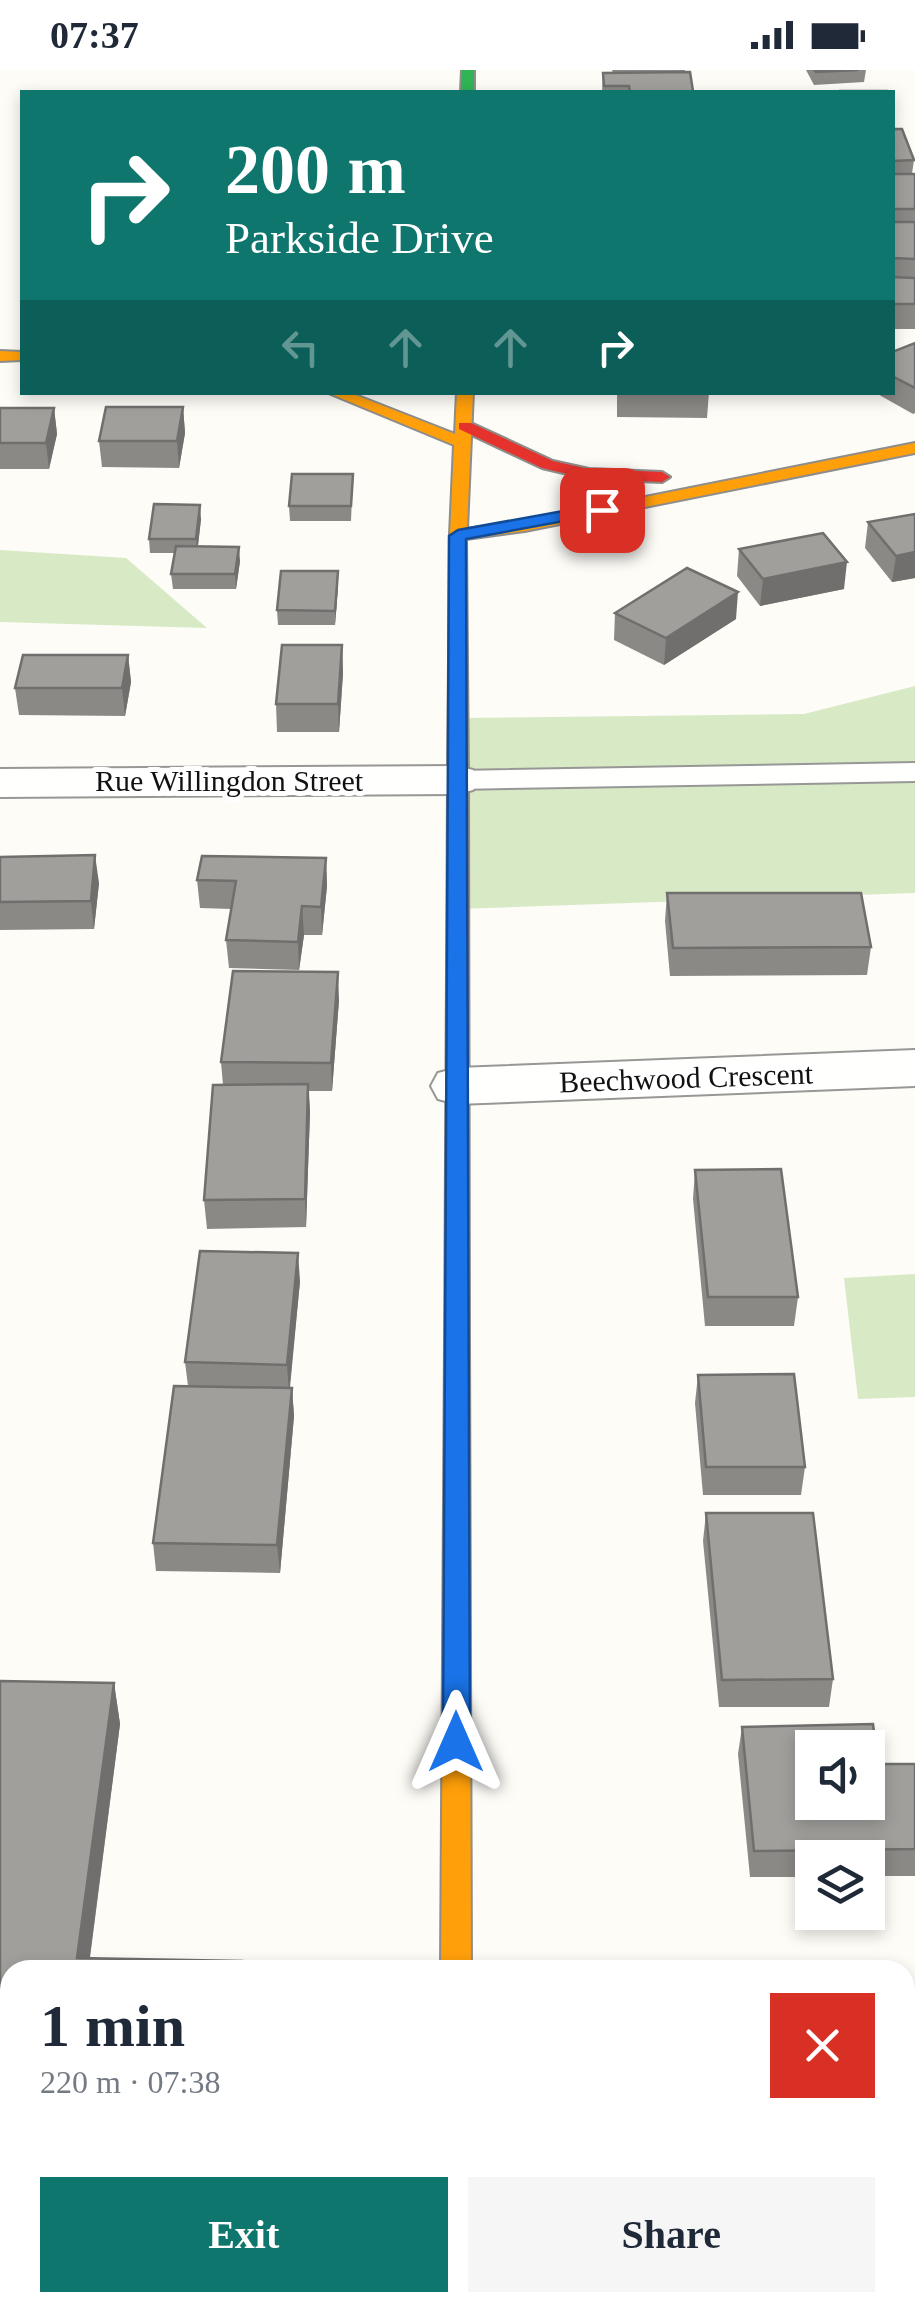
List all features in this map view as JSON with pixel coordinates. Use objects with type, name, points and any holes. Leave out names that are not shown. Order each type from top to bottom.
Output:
[{"type":"main road","points":[[342,395],[589,474],[755,478]]},
{"type":"main road","points":[[456,1960],[458,536],[465,395]]},
{"type":"main road","points":[[458,536],[526,526],[915,448]]},
{"type":"street","name":"Rue Willingdon Street","points":[[0,782],[458,780]]},
{"type":"street","name":"Beechwood Crescent","points":[[457,1086],[915,1068]]},
{"type":"lane","points":[[458,780],[915,772]]},
{"type":"green space","points":[[0,550],[126,558],[207,628],[0,622]]},
{"type":"green space","points":[[915,686],[915,893],[457,909],[458,718],[804,714]]},
{"type":"green space","points":[[915,1274],[915,1397],[858,1399],[844,1278]]},
{"type":"building","points":[[690,72],[693,90],[604,86],[603,73]]},
{"type":"building","points":[[895,129],[902,129],[914,160],[895,161]]},
{"type":"building","points":[[895,174],[915,174],[915,209],[895,209]]},
{"type":"building","points":[[895,222],[915,222],[915,259],[895,258]]},
{"type":"building","points":[[895,277],[915,278],[915,304],[895,304]]},
{"type":"building","points":[[915,343],[915,388],[895,378],[895,351]]},
{"type":"building","points":[[106,407],[183,407],[177,441],[99,441]]},
{"type":"building","points":[[0,408],[54,408],[46,443],[0,443]]},
{"type":"building","points":[[292,474],[353,474],[351,506],[289,506]]},
{"type":"building","points":[[154,504],[200,505],[196,539],[149,539]]},
{"type":"building","points":[[915,514],[915,552],[896,556],[868,522]]},
{"type":"building","points":[[823,533],[847,562],[763,579],[739,549]]},
{"type":"building","points":[[176,546],[239,547],[235,574],[171,574]]},
{"type":"building","points":[[687,568],[738,592],[666,638],[615,613]]},
{"type":"building","points":[[281,571],[338,571],[335,611],[277,610]]},
{"type":"building","points":[[282,645],[342,645],[338,704],[276,704]]},
{"type":"building","points":[[23,655],[128,655],[122,688],[15,688]]},
{"type":"building","points":[[95,855],[91,901],[0,902],[0,857]]},
{"type":"building","points":[[202,856],[326,858],[321,907],[302,906],[298,942],[226,940],[236,881],[197,880]]},
{"type":"building","points":[[667,893],[861,893],[871,947],[673,948]]},
{"type":"building","points":[[233,971],[338,972],[331,1063],[221,1062]]},
{"type":"building","points":[[308,1084],[305,1199],[204,1200],[213,1085]]},
{"type":"building","points":[[781,1169],[798,1297],[708,1297],[695,1170]]},
{"type":"building","points":[[200,1251],[298,1253],[287,1365],[185,1362]]},
{"type":"building","points":[[794,1374],[805,1467],[706,1467],[698,1375]]},
{"type":"building","points":[[174,1386],[292,1388],[277,1545],[153,1543]]},
{"type":"building","points":[[706,1513],[813,1513],[833,1679],[722,1680]]},
{"type":"building","points":[[0,1681],[114,1683],[77,1958],[187,1960],[0,1960]]},
{"type":"building","points":[[873,1724],[874,1730],[795,1730],[795,1820],[885,1820],[885,1764],[915,1764],[915,1849],[885,1849],[885,1840],[795,1840],[795,1850],[754,1851],[742,1727]]},
{"type":"traffic: fast","points":[[468,70],[468,90]]},
{"type":"traffic: slow","points":[[0,356],[20,356]]},
{"type":"traffic: slow","points":[[341,395],[465,444]]},
{"type":"traffic: slow","points":[[458,786],[458,535],[465,395]]},
{"type":"traffic: slow","points":[[458,535],[525,526],[915,448]]},
{"type":"traffic: slow","points":[[456,1960],[457,1345]]},
{"type":"traffic: jam","points":[[465,426],[548,465],[589,474],[662,477]]},
{"type":"traffic: jam","points":[[457,1345],[458,786]]},
{"type":"route","points":[[456,1742],[458,536],[602,510]]}]
